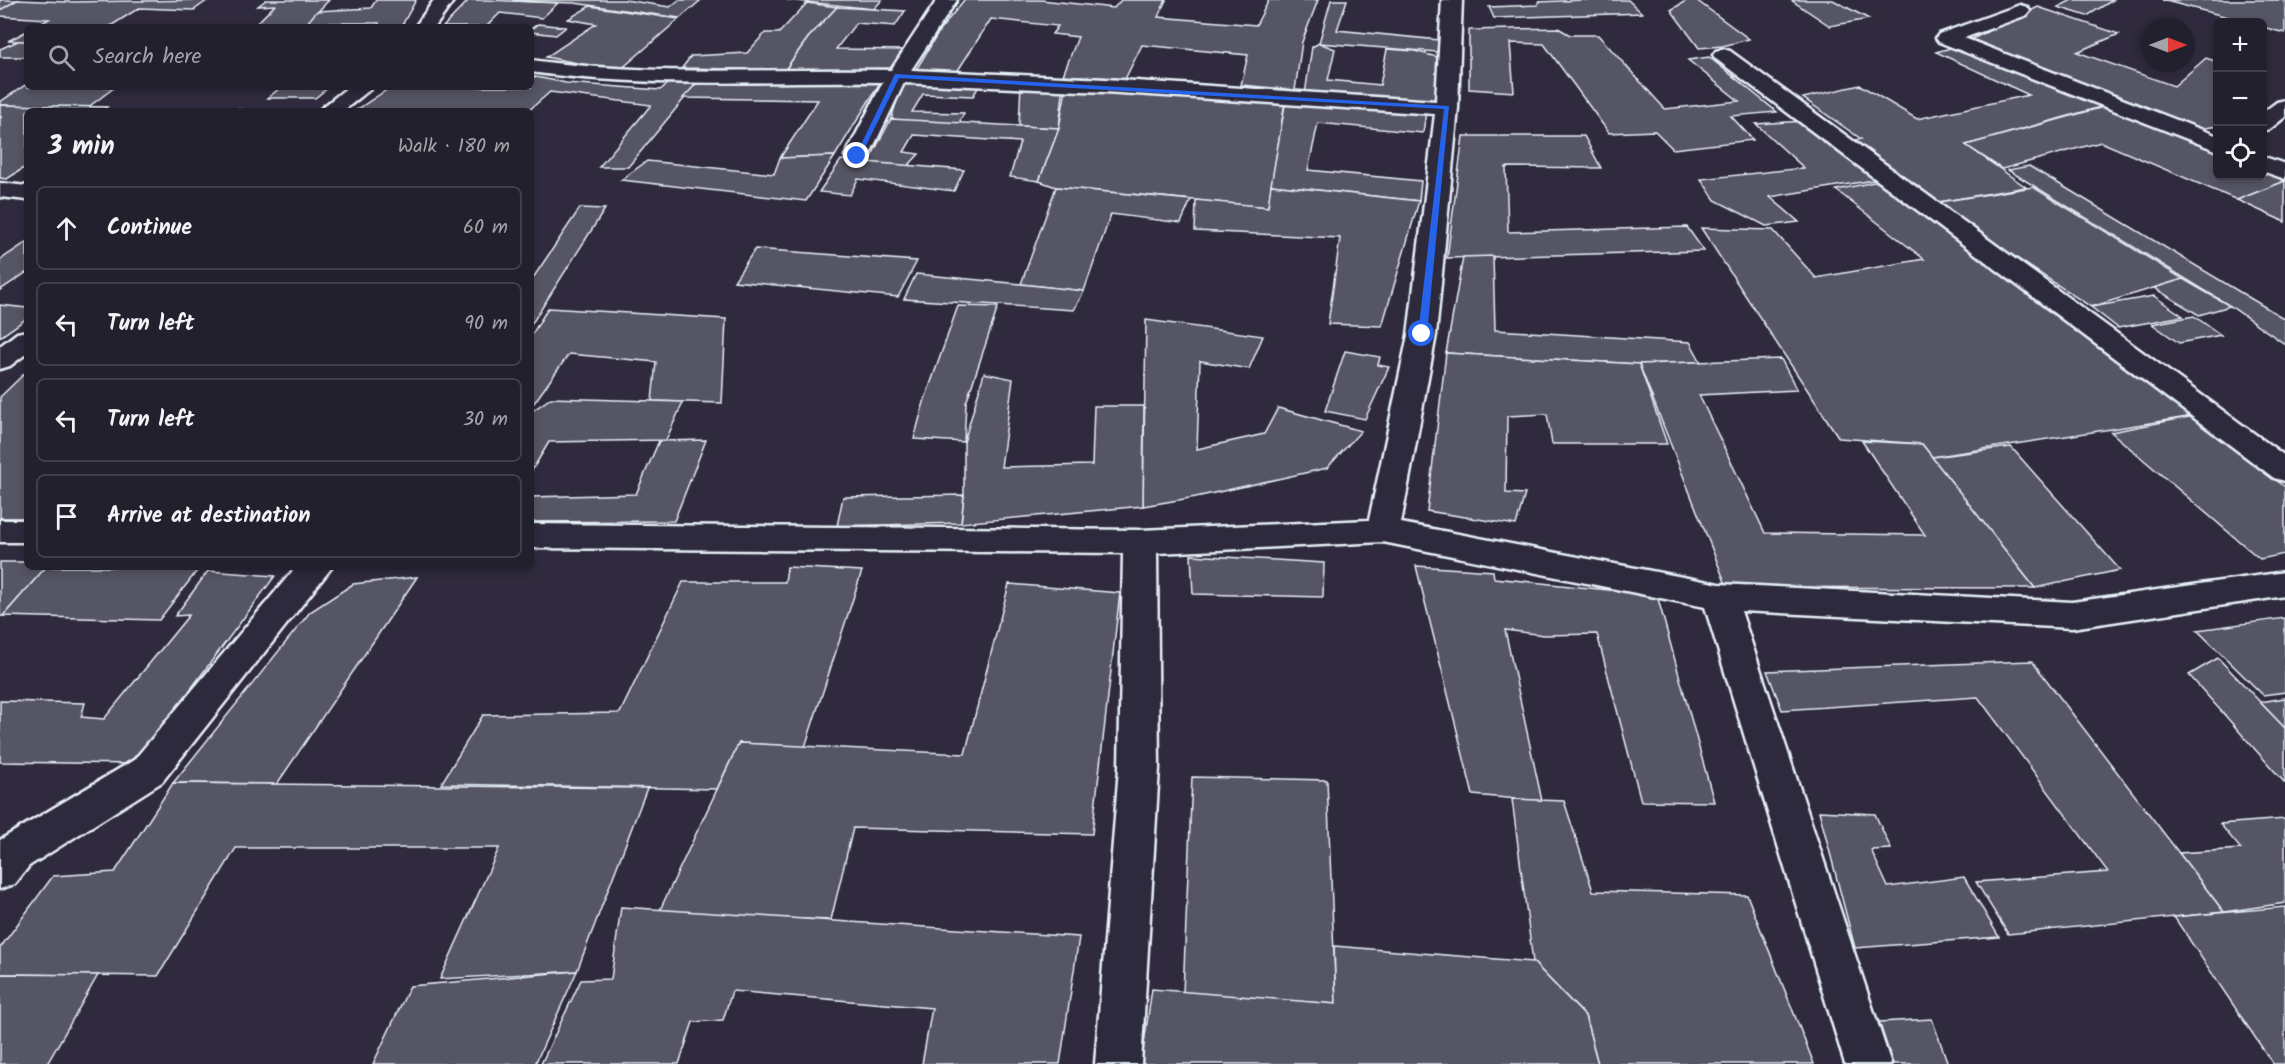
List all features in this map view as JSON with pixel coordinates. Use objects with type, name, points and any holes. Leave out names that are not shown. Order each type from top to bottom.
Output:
[{"type":"street","points":[[427,24],[444,0]]},
{"type":"street","points":[[857,156],[897,76],[947,0]]},
{"type":"street","points":[[1383,531],[1422,334],[1447,108],[1452,0]]},
{"type":"street","points":[[2020,11],[1946,38],[2213,142]]},
{"type":"street","points":[[1724,54],[2285,471]]},
{"type":"street","points":[[534,67],[573,74],[644,76],[897,76],[1447,108]]},
{"type":"street","points":[[333,108],[358,90]]},
{"type":"street","points":[[2267,120],[2285,107]]},
{"type":"street","points":[[2267,165],[2285,172]]},
{"type":"street","points":[[0,190],[24,193]]},
{"type":"street","points":[[0,360],[24,341]]},
{"type":"street","points":[[0,531],[24,531]]},
{"type":"street","points":[[534,536],[1140,542],[1383,531],[1719,597],[2072,615],[2285,584]]},
{"type":"street","points":[[1118,1064],[1139,768],[1140,542]]},
{"type":"street","points":[[0,871],[14,853],[148,771],[313,570]]},
{"type":"street","points":[[1719,597],[1868,1064]]},
{"type":"building","points":[[0,0],[18,0],[0,11]]},
{"type":"building","points":[[17,0],[67,2],[208,0],[194,10],[139,8],[114,24],[40,24],[49,19],[0,16],[0,10]]},
{"type":"building","points":[[266,0],[329,0],[307,23],[256,24],[275,5],[258,6]]},
{"type":"building","points":[[376,0],[416,0],[403,24],[307,23],[317,11],[371,8]]},
{"type":"building","points":[[469,0],[558,3],[542,18],[500,13],[489,24],[446,24]]},
{"type":"building","points":[[625,0],[670,7],[679,0],[701,0],[680,18],[574,3],[512,1]]},
{"type":"building","points":[[787,0],[882,0],[874,9]]},
{"type":"building","points":[[964,0],[1041,0],[1114,8],[1121,0],[1166,0],[1158,17],[1256,25],[1269,0],[1318,0],[1302,42],[1295,90],[1241,85],[1248,55],[1142,45],[1125,79],[1063,75],[1078,37],[1052,34],[1058,26],[991,19],[955,75],[914,73],[940,30]]},
{"type":"building","points":[[1331,0],[1347,0],[1337,30],[1439,40],[1437,52],[1319,43]]},
{"type":"building","points":[[1628,0],[1642,13],[1494,18],[1489,7],[1538,5],[1538,2]]},
{"type":"building","points":[[1687,0],[1696,0],[1749,39],[1723,46],[1699,48],[1671,10]]},
{"type":"building","points":[[1791,0],[1833,0],[1869,19],[1830,26]]},
{"type":"building","points":[[2072,0],[2113,0],[2087,16],[2058,7]]},
{"type":"building","points":[[2162,0],[2285,0],[2285,33],[2267,28],[2267,18],[2232,18]]},
{"type":"building","points":[[807,3],[837,7],[808,38],[785,70],[682,68],[691,56],[747,53],[765,33],[779,33]]},
{"type":"building","points":[[590,6],[679,19],[619,71],[546,57],[596,24],[568,19]]},
{"type":"building","points":[[837,7],[905,11],[895,26],[856,23],[836,49],[904,50],[897,68],[785,70],[808,38]]},
{"type":"building","points":[[2038,7],[2119,34],[2077,52],[2174,86],[2190,72],[2195,72],[2195,68],[2206,58],[2213,60],[2213,127],[2198,129],[2137,108],[1972,39]]},
{"type":"building","points":[[538,24],[566,27],[556,35],[534,32],[534,27]]},
{"type":"building","points":[[1558,28],[1570,35],[1598,35],[1665,109],[1739,101],[1688,60],[1709,57],[1777,112],[1731,116],[1753,140],[1673,149],[1655,131],[1609,133],[1544,44],[1510,43],[1514,92],[1469,89],[1469,30]]},
{"type":"building","points":[[24,33],[24,41],[8,41]]},
{"type":"building","points":[[18,41],[24,41],[24,57],[0,57],[0,49]]},
{"type":"building","points":[[1319,43],[1335,49],[1328,80],[1380,85],[1387,49],[1415,51],[1444,59],[1438,104],[1305,94],[1312,47]]},
{"type":"building","points":[[1954,47],[1988,62],[2001,62],[2072,89],[2065,92],[2104,106],[1966,145],[2026,187],[1933,203],[1847,141],[1861,139],[1803,98],[1860,85],[1917,119],[2029,95],[1936,52]]},
{"type":"building","points":[[534,77],[566,83],[660,90],[669,83],[697,83],[628,167],[599,167],[651,105],[550,92],[531,108],[360,108],[386,90],[534,90]]},
{"type":"building","points":[[904,79],[981,83],[973,96],[923,94],[912,112],[964,113],[957,127],[891,119]]},
{"type":"building","points":[[826,80],[880,83],[835,156],[780,158],[818,100],[683,98],[697,83]]},
{"type":"building","points":[[1021,83],[1064,85],[1059,128],[1019,126]]},
{"type":"building","points":[[24,86],[24,90],[111,90],[87,108],[0,105],[0,102]]},
{"type":"building","points":[[1066,89],[1285,102],[1268,207],[1056,187],[1039,181],[1059,128]]},
{"type":"building","points":[[277,90],[325,90],[315,98],[268,98]]},
{"type":"building","points":[[1286,99],[1426,112],[1423,133],[1318,123],[1308,170],[1421,181],[1419,201],[1271,185]]},
{"type":"building","points":[[0,105],[107,107],[24,108],[24,168],[7,179],[0,178],[0,118],[2,117],[0,117]]},
{"type":"building","points":[[2107,106],[2213,150],[2213,180],[2267,180],[2267,172],[2285,181],[2237,200],[2101,142],[2002,169],[1966,145]]},
{"type":"building","points":[[891,119],[1059,128],[1039,181],[1010,177],[1020,142],[914,135],[904,152],[919,154],[908,166],[868,163]]},
{"type":"building","points":[[1805,121],[1880,179],[1770,197],[1799,222],[1766,226],[1715,200],[1701,179],[1804,168],[1756,124]]},
{"type":"building","points":[[1463,136],[1584,136],[1601,168],[1506,167],[1508,232],[1687,227],[1704,251],[1447,258]]},
{"type":"building","points":[[835,156],[806,201],[621,180],[647,161],[774,174],[780,158]]},
{"type":"building","points":[[841,160],[964,170],[954,191],[858,179],[850,195],[819,192]]},
{"type":"building","points":[[2029,166],[2285,319],[2285,344],[2230,306],[2008,170]]},
{"type":"building","points":[[1879,181],[2194,416],[1932,457],[1922,444],[1839,438],[1701,228],[1773,230],[1816,278],[1924,259],[1836,190]]},
{"type":"building","points":[[2285,181],[2285,222],[2237,200]]},
{"type":"building","points":[[1271,185],[1419,201],[1382,326],[1328,324],[1340,238],[1195,231],[1196,200],[1268,207]]},
{"type":"building","points":[[1056,187],[1191,200],[1181,223],[1111,214],[1084,291],[1021,284]]},
{"type":"building","points":[[2033,187],[2183,279],[2091,307],[1933,203]]},
{"type":"building","points":[[580,208],[605,209],[534,320],[534,277]]},
{"type":"building","points":[[24,244],[24,274],[0,290],[0,260]]},
{"type":"building","points":[[755,249],[917,261],[898,297],[734,281]]},
{"type":"building","points":[[1493,256],[1495,330],[1690,342],[1701,362],[1639,364],[1446,353],[1463,257]]},
{"type":"building","points":[[916,274],[1084,291],[1074,310],[904,299]]},
{"type":"building","points":[[2183,279],[2230,306],[2199,315],[2154,288]]},
{"type":"building","points":[[2154,296],[2183,316],[2118,328],[2091,307]]},
{"type":"building","points":[[0,305],[24,308],[24,320],[0,337]]},
{"type":"building","points":[[958,306],[998,307],[966,403],[964,442],[914,439],[924,402]]},
{"type":"building","points":[[548,308],[726,319],[722,403],[652,401],[656,362],[569,354],[534,403],[534,331]]},
{"type":"building","points":[[2194,316],[2221,335],[2179,343],[2152,324]]},
{"type":"building","points":[[1146,320],[1263,336],[1249,369],[1200,361],[1197,449],[1264,434],[1278,408],[1361,431],[1327,468],[1196,497],[1143,506]]},
{"type":"building","points":[[1345,351],[1380,357],[1378,365],[1389,367],[1365,419],[1325,411]]},
{"type":"building","points":[[1446,353],[1639,364],[1667,444],[1552,444],[1547,414],[1507,416],[1506,493],[1525,494],[1516,525],[1427,511]]},
{"type":"building","points":[[1781,359],[1797,390],[1699,395],[1765,533],[1925,535],[1862,441],[1922,444],[2035,588],[1727,587],[1639,364]]},
{"type":"building","points":[[984,373],[1013,379],[1001,467],[1092,465],[1094,406],[1144,406],[1143,506],[961,523],[964,495],[964,442]]},
{"type":"building","points":[[24,374],[24,518],[0,518],[0,397]]},
{"type":"building","points":[[551,398],[683,402],[666,440],[549,442],[534,467],[534,410]]},
{"type":"building","points":[[2194,416],[2285,487],[2285,554],[2260,559],[2111,432]]},
{"type":"building","points":[[706,440],[674,521],[534,522],[534,497],[636,494],[659,441]]},
{"type":"building","points":[[2011,447],[2120,570],[2035,588],[1932,457]]},
{"type":"building","points":[[964,495],[961,523],[837,526],[843,497]]},
{"type":"building","points":[[1191,555],[1324,563],[1323,597],[1193,594]]},
{"type":"building","points":[[0,562],[24,562],[24,570],[43,570],[3,616],[0,616]]},
{"type":"building","points":[[1416,566],[1493,571],[1494,578],[1657,595],[1714,802],[1641,801],[1597,634],[1544,635],[1505,630],[1542,801],[1473,795]]},
{"type":"building","points":[[787,567],[862,571],[805,747],[739,743],[717,789],[441,784],[483,715],[620,713],[683,582],[785,582]]},
{"type":"building","points":[[43,570],[198,570],[159,620],[3,616]]},
{"type":"building","points":[[208,571],[275,576],[135,764],[0,762],[0,701],[85,703],[81,717],[104,719],[189,615],[175,616]]},
{"type":"building","points":[[417,577],[277,784],[173,783],[310,612],[353,584]]},
{"type":"building","points":[[1009,584],[1120,593],[1092,834],[853,828],[831,920],[658,914],[739,743],[965,754]]},
{"type":"building","points":[[2285,618],[2285,692],[2263,695],[2197,630]]},
{"type":"building","points":[[2218,658],[2285,728],[2285,783],[2189,675]]},
{"type":"building","points":[[2032,661],[2224,912],[2008,934],[1976,882],[2108,872],[1978,697],[1782,710],[1767,671]]},
{"type":"building","points":[[2285,698],[2285,728],[2260,702]]},
{"type":"building","points":[[1192,777],[1327,780],[1336,1004],[1183,993]]},
{"type":"building","points":[[173,783],[647,788],[577,971],[440,979],[499,848],[236,848],[158,976],[0,974],[0,948],[53,876],[115,872]]},
{"type":"building","points":[[1512,799],[1564,801],[1593,891],[1747,895],[1814,1064],[1598,1064],[1585,1016],[1533,962]]},
{"type":"building","points":[[1819,811],[1875,814],[1891,849],[1871,850],[1888,887],[1964,877],[1999,937],[1855,948]]},
{"type":"building","points":[[2285,819],[2285,903],[2224,912],[2179,853],[2241,849],[2220,824]]},
{"type":"building","points":[[621,907],[1079,937],[1060,1064],[922,1064],[932,1008],[732,991],[723,1020],[693,1022],[679,1064],[541,1064],[581,980],[611,979]]},
{"type":"building","points":[[2285,907],[2285,1064],[2273,1064],[2174,917]]},
{"type":"building","points":[[1334,946],[1533,962],[1585,1016],[1598,1064],[1141,1064],[1152,989],[1336,1004]]},
{"type":"building","points":[[577,971],[535,1064],[373,1064],[410,986]]},
{"type":"building","points":[[0,974],[98,975],[47,1064],[0,1064]]},
{"type":"building","points":[[1932,1019],[1948,1064],[1893,1064],[1879,1022]]},
{"type":"route","points":[[857,156],[897,76],[1447,108],[1422,334]]}]
